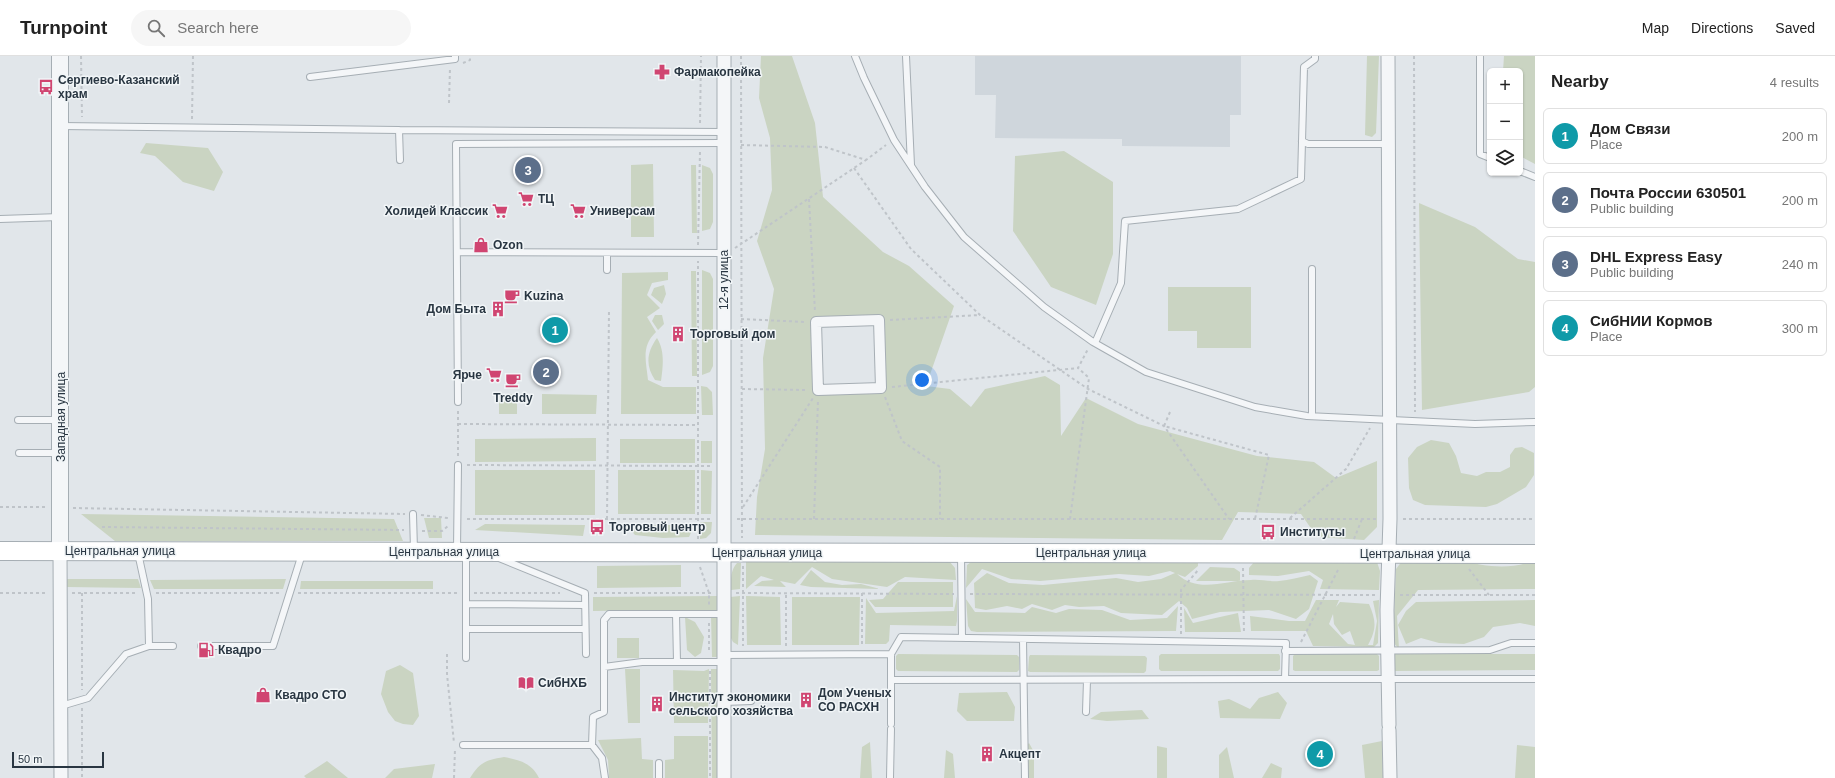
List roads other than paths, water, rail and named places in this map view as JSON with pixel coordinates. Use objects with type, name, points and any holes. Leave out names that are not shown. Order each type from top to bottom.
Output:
[{"type":"main road","name":"Центральная улица","points":[[0,551],[1535,554]]},
{"type":"street","name":"Западная улица","points":[[60,56],[61,778]]},
{"type":"street","name":"12-я улица","points":[[724,56],[724,778]]},
{"type":"street","points":[[1388,56],[1390,519],[1387,595],[1390,778]]},
{"type":"street","points":[[879,320],[881,388],[818,390],[816,322],[879,320]]},
{"type":"lane","points":[[310,77],[455,59],[455,56]]},
{"type":"lane","points":[[855,56],[894,140],[925,187],[964,237],[1044,308],[1094,343],[1146,372],[1192,388],[1254,406],[1312,416],[1474,424],[1535,422]]},
{"type":"lane","points":[[906,56],[911,165]]},
{"type":"lane","points":[[1094,343],[1121,283],[1125,221],[1238,209],[1301,178],[1304,66],[1315,59],[1315,56]]},
{"type":"lane","points":[[1480,56],[1480,154],[1487,157]]},
{"type":"lane","points":[[60,126],[700,132],[724,137]]},
{"type":"lane","points":[[399,130],[400,160]]},
{"type":"lane","points":[[458,402],[456,144],[700,143],[724,137]]},
{"type":"lane","points":[[1302,142],[1308,144],[1388,144]]},
{"type":"lane","points":[[1523,172],[1535,177]]},
{"type":"lane","points":[[0,219],[61,217]]},
{"type":"lane","points":[[457,252],[724,253]]},
{"type":"lane","points":[[607,253],[607,270]]},
{"type":"lane","points":[[1312,269],[1312,416]]},
{"type":"lane","points":[[18,420],[61,420]]},
{"type":"lane","points":[[19,453],[60,453]]},
{"type":"lane","points":[[458,465],[457,519],[469,552],[466,593],[466,658]]},
{"type":"lane","points":[[413,514],[414,552]]},
{"type":"lane","points":[[137,552],[147,593],[149,646]]},
{"type":"lane","points":[[201,646],[273,646],[303,552]]},
{"type":"lane","points":[[469,552],[585,593],[586,654]]},
{"type":"lane","points":[[961,553],[962,638]]},
{"type":"lane","points":[[466,604],[585,605]]},
{"type":"lane","points":[[605,778],[602,758],[592,744],[592,717],[604,712],[604,620],[609,614],[724,614]]},
{"type":"lane","points":[[676,614],[677,662]]},
{"type":"lane","points":[[466,629],[586,629]]},
{"type":"lane","points":[[890,778],[891,654],[902,637],[1286,643],[1285,679]]},
{"type":"lane","points":[[1023,639],[1025,778]]},
{"type":"lane","points":[[1285,651],[1490,650],[1511,643],[1535,643]]},
{"type":"lane","points":[[61,706],[88,698],[126,654],[149,646],[173,646]]},
{"type":"lane","points":[[604,667],[642,662],[710,662],[744,655],[891,654]]},
{"type":"lane","points":[[890,680],[1535,679]]},
{"type":"lane","points":[[1086,712],[1087,680]]},
{"type":"lane","points":[[724,702],[752,701]]},
{"type":"lane","points":[[463,745],[592,744]]},
{"type":"lane","points":[[659,763],[659,778]]},
{"type":"place","name":"Фармакопейка","points":[[662,72]]},
{"type":"place","name":"Сергиево-Казанский храм","points":[[46,87]]},
{"type":"place","name":"DHL Express Easy","points":[[528,170]]},
{"type":"place","name":"ТЦ","points":[[526,199]]},
{"type":"place","name":"Холидей Классик","points":[[500,211]]},
{"type":"place","name":"Универсам","points":[[578,211]]},
{"type":"place","name":"Ozon","points":[[481,245]]},
{"type":"place","name":"Kuzina","points":[[512,296]]},
{"type":"place","name":"Дом Быта","points":[[498,309]]},
{"type":"place","name":"Дом Связи","points":[[555,330]]},
{"type":"place","name":"Торговый дом","points":[[678,334]]},
{"type":"place","name":"Почта России 630501","points":[[546,372]]},
{"type":"place","name":"Ярче","points":[[494,375]]},
{"type":"place","name":"Treddy","points":[[513,380]]},
{"type":"place","name":"Торговый центр","points":[[597,527]]},
{"type":"place","name":"Институты","points":[[1268,532]]},
{"type":"place","name":"Квадро","points":[[206,650]]},
{"type":"place","name":"СибНХБ","points":[[526,683]]},
{"type":"place","name":"Квадро СТО","points":[[263,695]]},
{"type":"place","name":"Дом Ученых СО РАСХН","points":[[806,700]]},
{"type":"place","name":"Институт экономики сельского хозяйства","points":[[657,704]]},
{"type":"place","name":"Акцепт","points":[[987,754]]},
{"type":"place","name":"СибНИИ Кормов","points":[[1320,754]]}]
